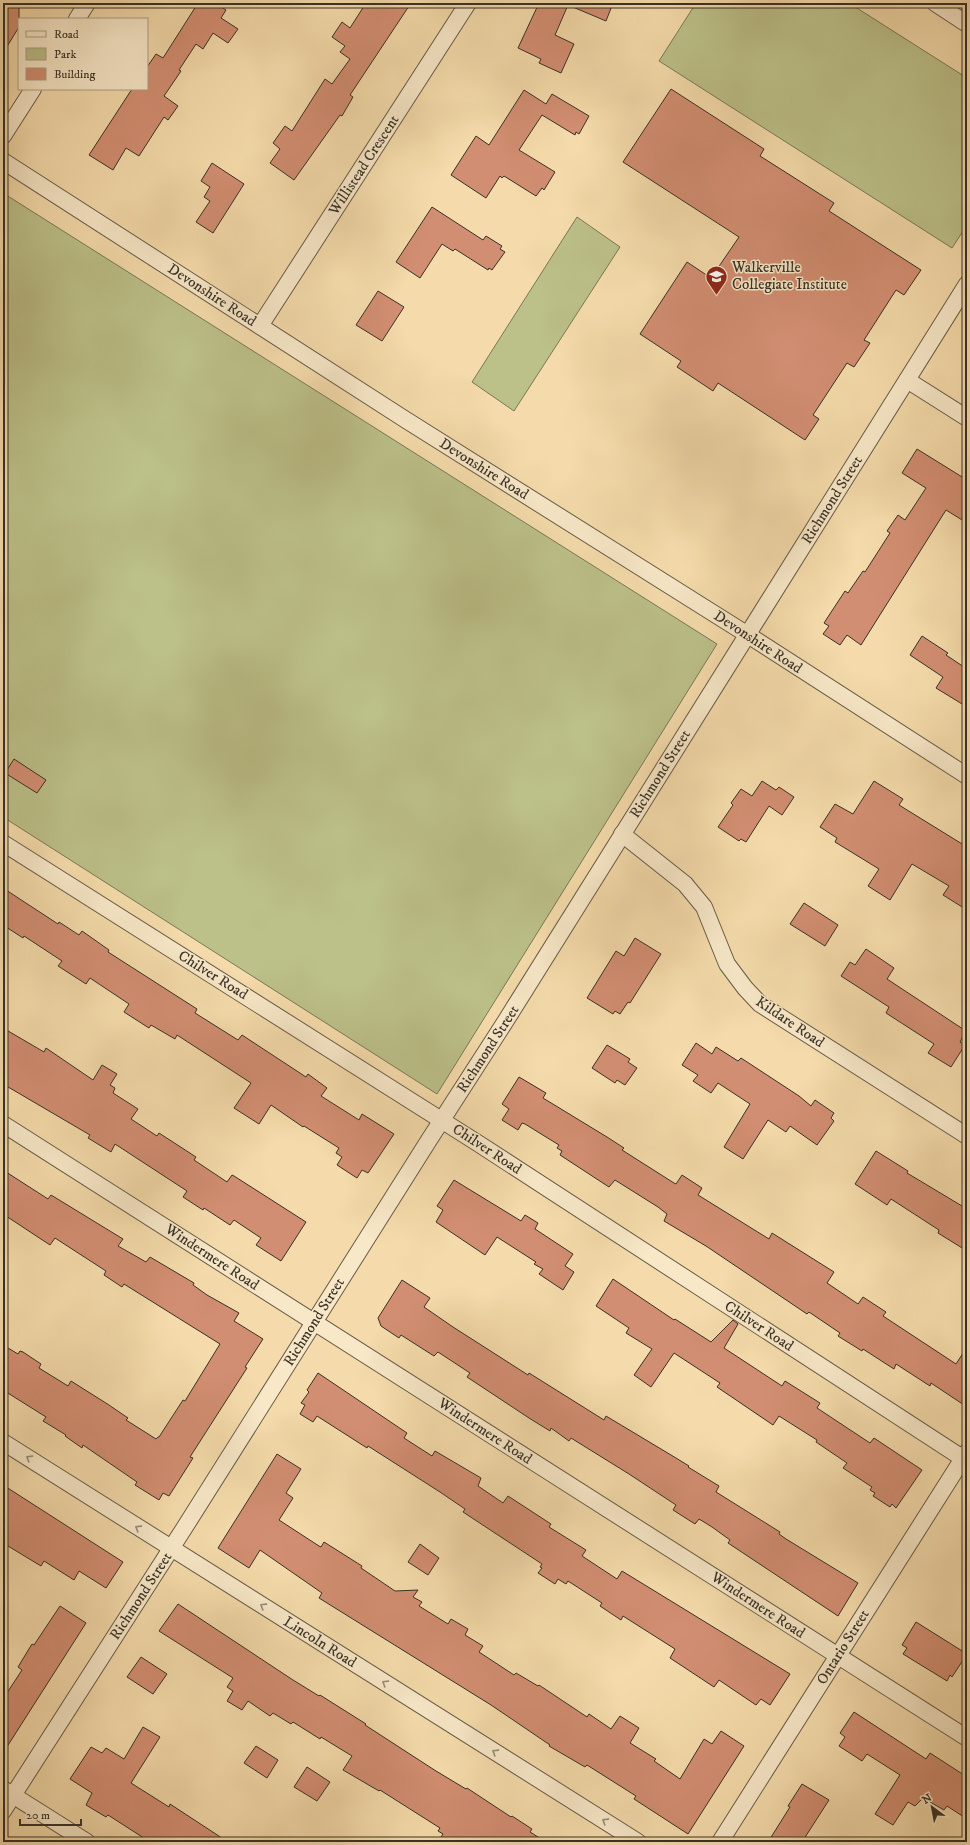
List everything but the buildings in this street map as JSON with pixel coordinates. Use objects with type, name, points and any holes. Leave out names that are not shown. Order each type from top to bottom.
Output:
[{"type":"street","points":[[78,18],[87,3]]},
{"type":"street","name":"Willistead Crescent","points":[[260,326],[468,3]]},
{"type":"street","points":[[934,3],[967,24]]},
{"type":"street","points":[[3,136],[32,90]]},
{"type":"street","name":"Devonshire Road","points":[[3,161],[412,424],[748,635],[967,776]]},
{"type":"street","name":"Richmond Street","points":[[3,1811],[8,1792],[171,1549],[505,1022],[967,284]]},
{"type":"street","points":[[907,380],[967,418]]},
{"type":"street","name":"Kildare Road","points":[[622,834],[685,884],[704,907],[727,964],[745,988],[760,1004],[967,1136]]},
{"type":"street","name":"Chilver Road","points":[[3,843],[442,1120],[966,1457]]},
{"type":"street","name":"Windermere Road","points":[[3,1124],[967,1738]]},
{"type":"street","name":"Lincoln Road","points":[[3,1442],[638,1842]]},
{"type":"street","name":"Ontario Street","points":[[720,1842],[966,1457]]},
{"type":"street","points":[[8,1792],[87,1842]]},
{"type":"green space","points":[[696,3],[849,3],[967,78],[967,225],[952,248],[659,61]]},
{"type":"green space","points":[[3,193],[717,644],[437,1094],[3,817]]},
{"type":"green space","points":[[577,217],[620,247],[514,411],[472,382]]},
{"type":"place","name":"Walkerville Collegiate Institute","points":[[717,296]]}]
